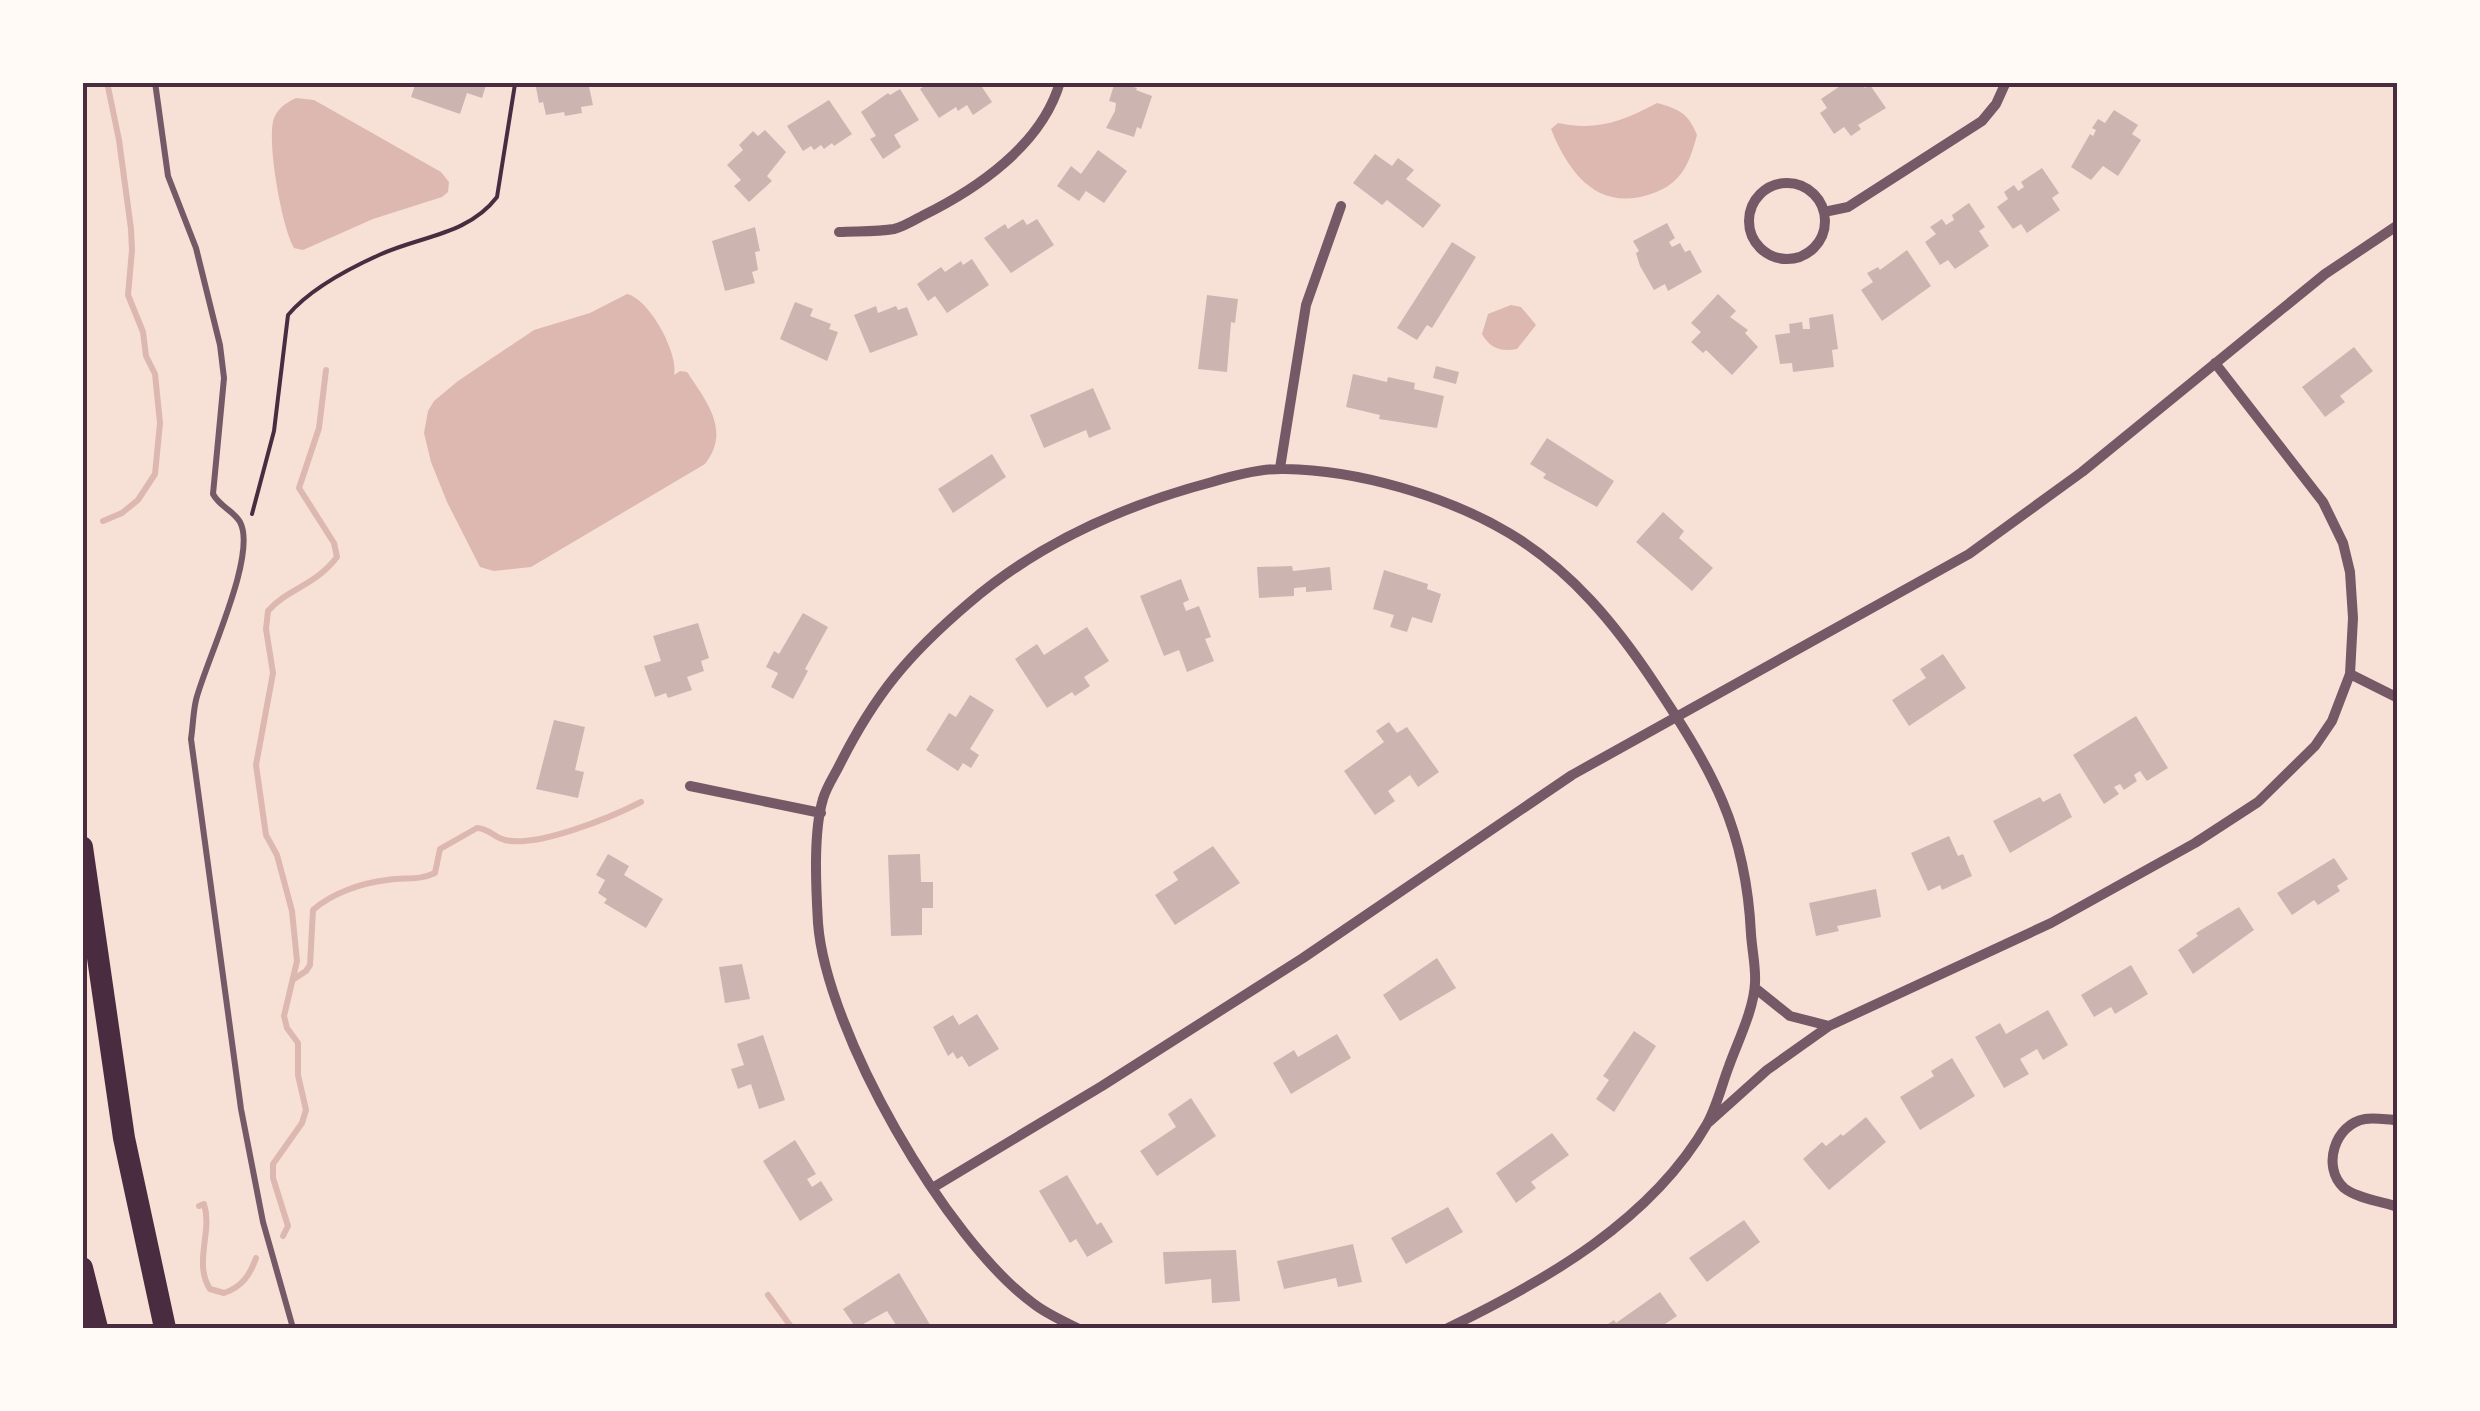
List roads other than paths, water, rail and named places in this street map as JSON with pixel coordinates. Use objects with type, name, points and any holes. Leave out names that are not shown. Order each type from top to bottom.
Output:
[{"type":"highway","points":[[82,847],[124,1138],[164,1328]]},
{"type":"highway","points":[[82,1268],[97,1328]]},
{"type":"street","points":[[838,232],[896,229],[970,187],[1021,147],[1038,125],[1060,82]]},
{"type":"street","points":[[1824,212],[1848,207],[1982,120],[1996,104],[2005,84]]},
{"type":"street","points":[[1784,183],[1809,190],[1824,212],[1822,236],[1816,246],[1796,258],[1772,256],[1754,240],[1749,229],[1752,204],[1760,194],[1784,183]]},
{"type":"street","points":[[1280,468],[1306,305],[1342,206]]},
{"type":"street","points":[[934,1187],[1303,958],[1572,774],[1969,554],[2082,472],[2326,274],[2398,225]]},
{"type":"street","points":[[1448,1328],[1507,1300],[1580,1254],[1645,1202],[1708,1122],[1767,1070],[1830,1026],[2130,882],[2258,802],[2315,746],[2332,721],[2350,674],[2351,588],[2342,543],[2323,502],[2215,364]]},
{"type":"street","points":[[1077,1328],[1035,1306],[964,1233],[885,1107],[840,1018],[830,989],[820,948],[815,880],[823,799],[863,718],[919,646],[980,593],[1059,541],[1148,499],[1231,476],[1280,468],[1336,474],[1423,494],[1509,534],[1580,586],[1629,645],[1677,717],[1716,782],[1741,849],[1751,912],[1755,988],[1708,1122]]},
{"type":"street","points":[[2350,674],[2398,698]]},
{"type":"street","points":[[690,786],[822,813]]},
{"type":"street","points":[[1755,988],[1790,1016],[1830,1026]]},
{"type":"street","points":[[2398,1120],[2364,1119],[2345,1128],[2334,1147],[2333,1170],[2346,1190],[2398,1207]]},
{"type":"lane","points":[[155,82],[168,176],[196,248],[220,345],[224,378],[213,494],[218,504],[240,522],[244,537],[234,592],[196,700],[191,739],[241,1109],[263,1222],[292,1328]]},
{"type":"waterway","points":[[103,521],[138,500],[155,474],[160,423],[155,374],[128,295],[131,229],[107,82]]},
{"type":"waterway","points":[[283,1236],[288,1226],[273,1178],[273,1164],[302,1123],[306,1110],[298,1075],[298,1043],[284,1016],[297,961],[292,911],[277,855],[266,835],[256,765],[273,673],[266,629],[268,611],[320,575],[337,557],[334,543],[299,488],[319,428],[326,370]]},
{"type":"waterway","points":[[294,979],[310,965],[313,910],[338,894],[368,884],[435,873],[440,849],[477,828],[505,840],[536,840],[594,823],[641,802]]},
{"type":"waterway","points":[[199,1206],[204,1204],[206,1214],[203,1269],[210,1289],[224,1293],[236,1287],[248,1275],[256,1258]]},
{"type":"waterway","points":[[768,1295],[792,1328]]}]
